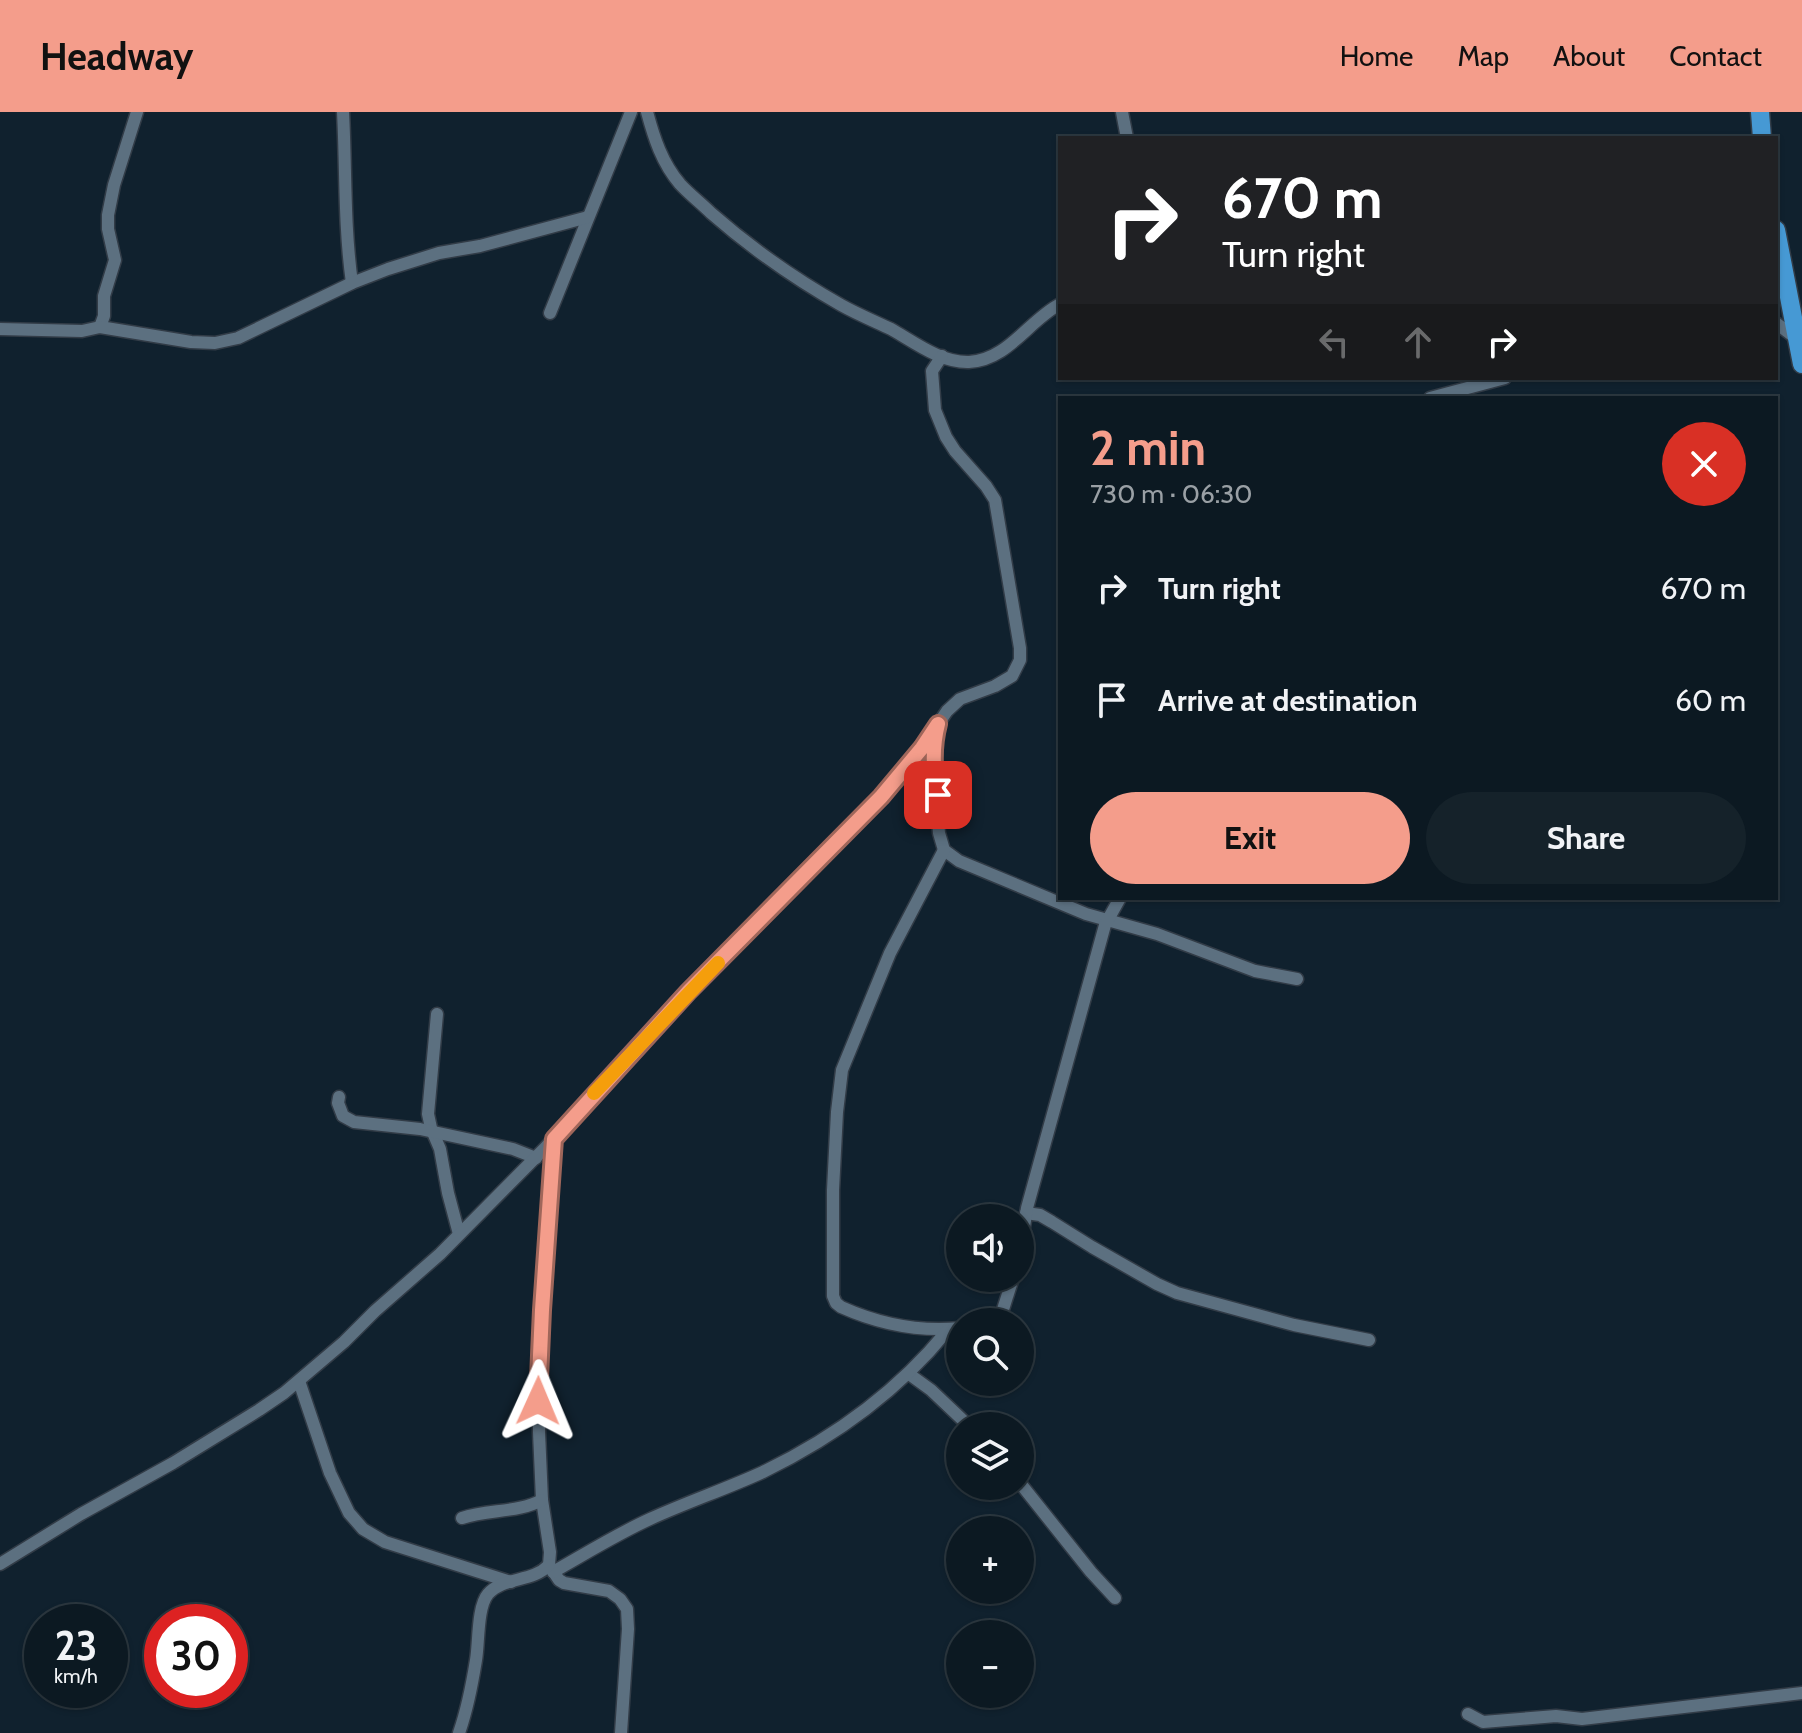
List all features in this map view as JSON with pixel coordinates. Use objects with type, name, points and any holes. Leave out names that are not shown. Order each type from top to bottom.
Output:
[{"type":"highway","points":[[1760,112],[1762,136]]},
{"type":"highway","points":[[1778,240],[1802,364]]},
{"type":"street","points":[[100,327],[104,321],[106,287],[115,260],[108,215],[137,112]]},
{"type":"street","points":[[343,112],[346,236],[352,283]]},
{"type":"street","points":[[550,313],[631,112]]},
{"type":"street","points":[[647,112],[666,165],[690,194],[731,231],[843,306],[942,356],[965,362],[992,357],[1058,305]]},
{"type":"street","points":[[1122,112],[1127,136]]},
{"type":"street","points":[[0,329],[82,331],[100,327],[177,341],[226,342],[380,272],[439,253],[480,246],[588,217]]},
{"type":"street","points":[[1778,325],[1797,339]]},
{"type":"street","points":[[0,1564],[203,1445],[299,1381],[419,1273],[536,1158],[688,992],[881,797],[922,748],[947,711],[960,699],[1006,681],[1016,670],[1020,648],[997,508],[986,486],[949,442],[935,410],[932,371],[942,356]]},
{"type":"street","points":[[1438,396],[1498,380]]},
{"type":"street","points":[[938,724],[934,770],[939,833],[944,850],[959,861],[1036,895],[1108,921],[1157,934],[1255,971],[1297,979]]},
{"type":"street","points":[[944,850],[890,953],[842,1070],[833,1190],[833,1296],[839,1306],[859,1314],[905,1326],[946,1329]]},
{"type":"street","points":[[1028,1204],[1108,921],[1119,900]]},
{"type":"street","points":[[437,1014],[428,1114],[440,1149],[459,1234]]},
{"type":"street","points":[[339,1097],[343,1116],[354,1122],[412,1128],[513,1149],[536,1158]]},
{"type":"street","points":[[554,1139],[539,1362],[542,1500],[551,1568],[559,1580],[570,1585],[609,1591],[627,1609],[621,1733]]},
{"type":"street","points":[[1034,1214],[1177,1293],[1294,1325],[1369,1340]]},
{"type":"street","points":[[459,1733],[473,1676],[484,1601],[494,1589],[551,1568],[646,1521],[763,1472],[818,1442],[853,1419],[909,1374],[946,1338]]},
{"type":"street","points":[[909,1374],[955,1412]]},
{"type":"street","points":[[299,1381],[330,1473],[349,1513],[363,1529],[385,1542],[511,1582]]},
{"type":"street","points":[[462,1518],[542,1500]]},
{"type":"street","points":[[1034,1500],[1115,1598]]},
{"type":"street","points":[[1468,1714],[1483,1722],[1556,1716],[1582,1719],[1802,1693]]},
{"type":"street","points":[[1564,1718],[1565,1733]]},
{"type":"slow traffic","points":[[594,1093],[718,963]]},
{"type":"route","points":[[538,1401],[554,1139],[688,992],[881,797],[938,724],[934,757],[938,795]]}]
